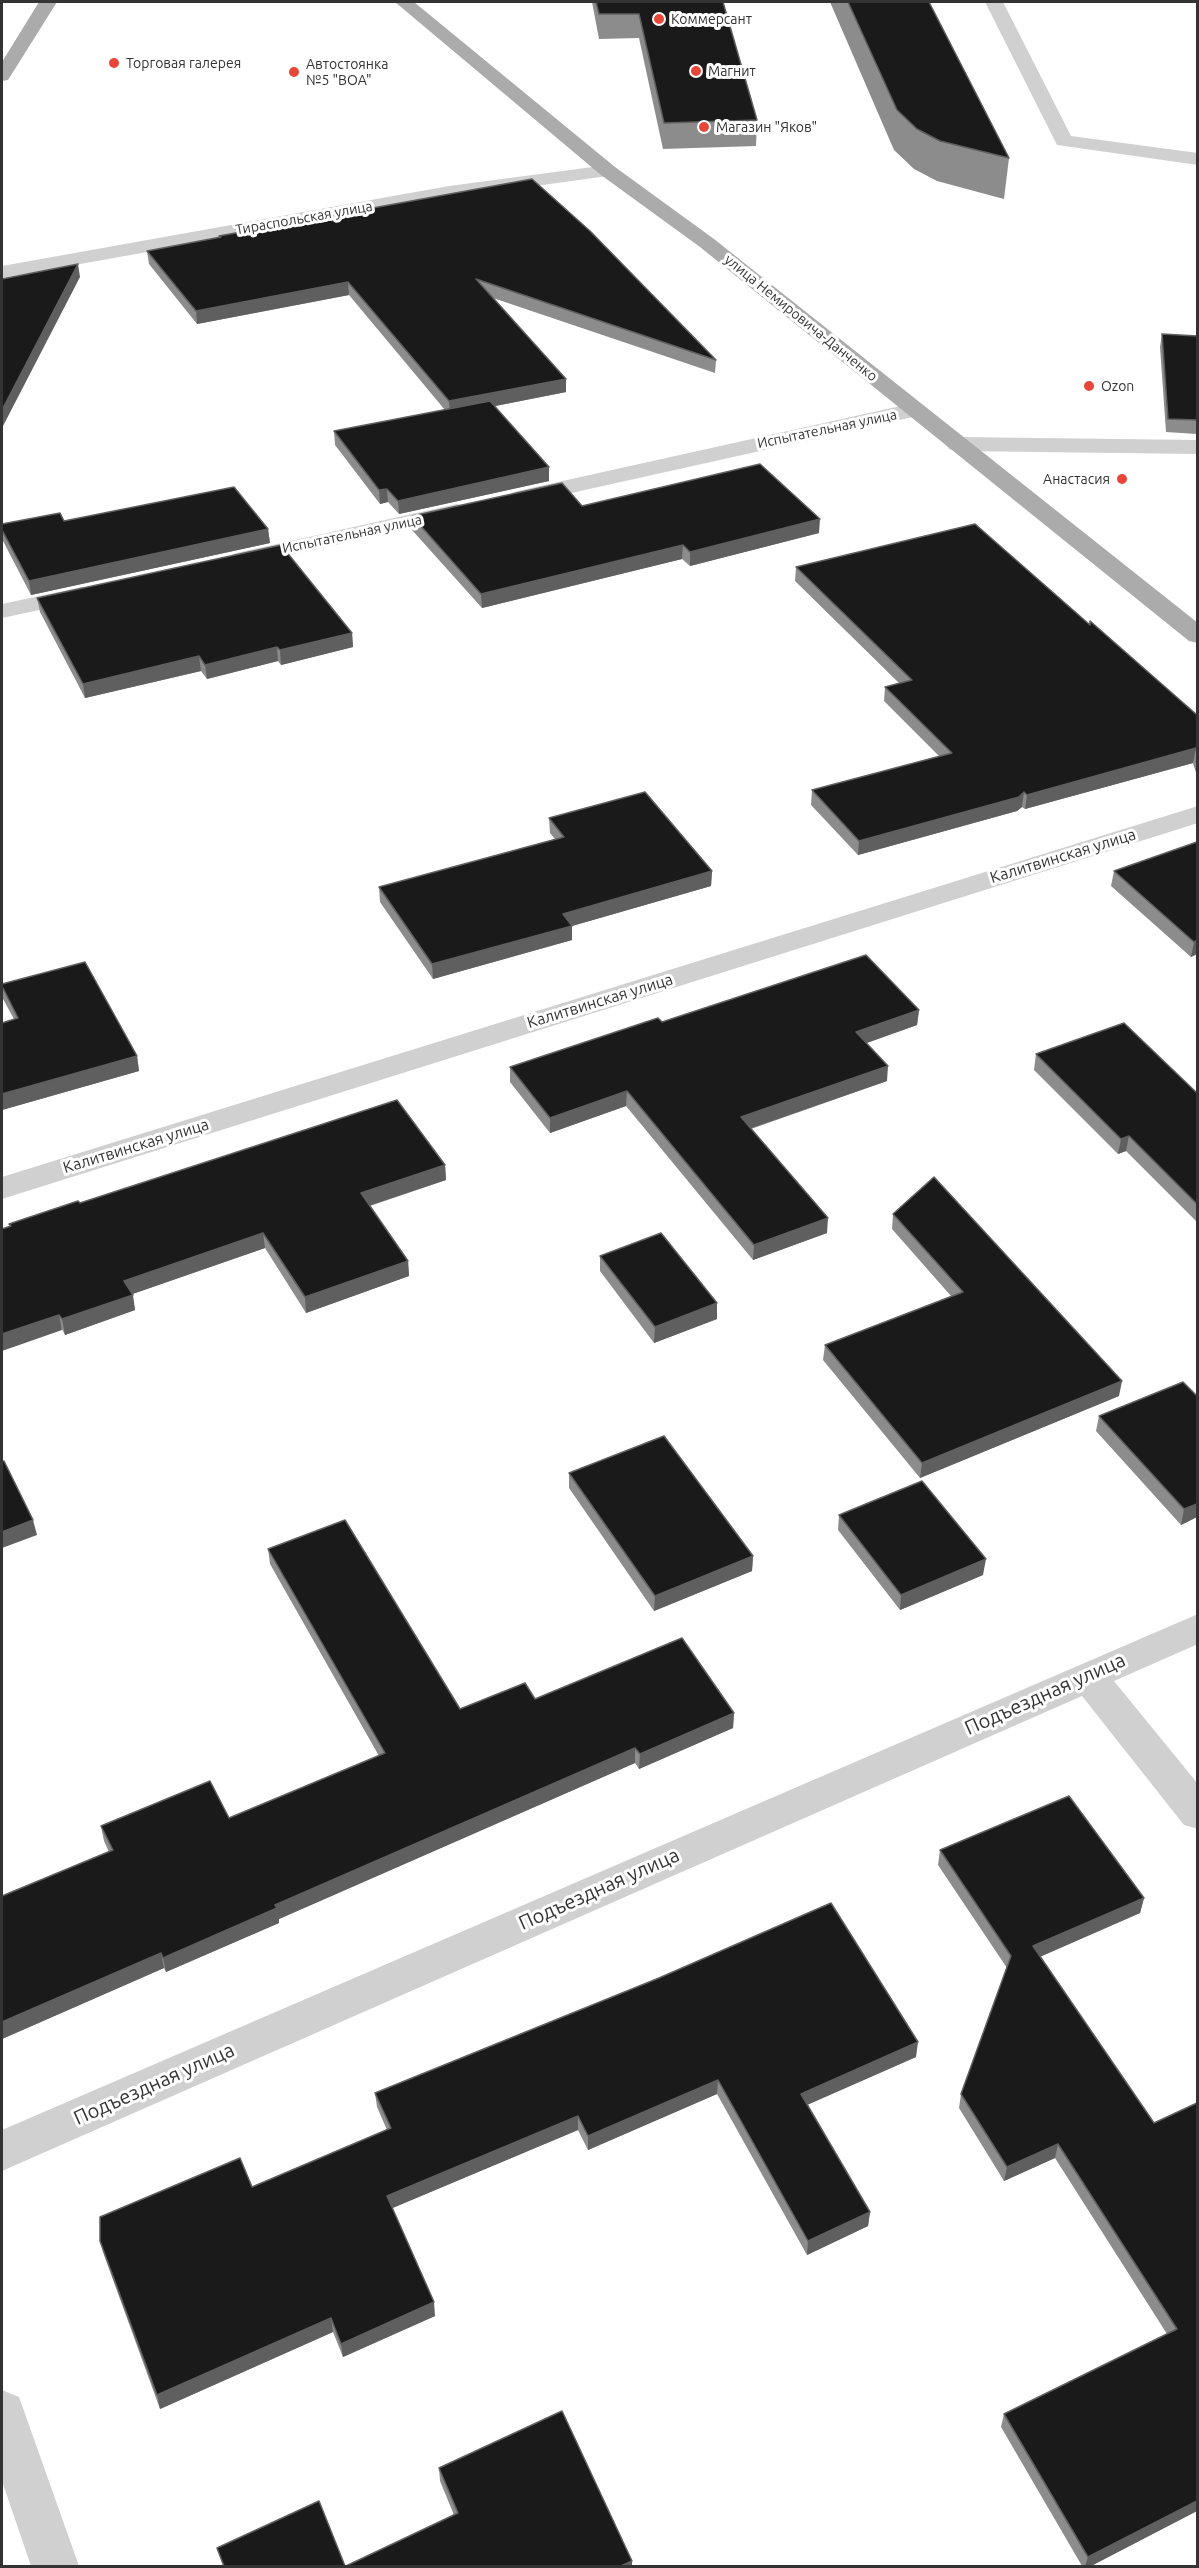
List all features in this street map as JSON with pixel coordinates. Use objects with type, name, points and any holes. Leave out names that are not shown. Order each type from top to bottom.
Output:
[{"type":"main road","points":[[2,76],[48,2]]},
{"type":"main road","name":"улица Немировича-Данченко","points":[[404,2],[608,171],[707,243],[1197,636]]},
{"type":"street","points":[[994,2],[1064,141],[1197,159]]},
{"type":"street","name":"Тираспольская улица","points":[[2,272],[449,192],[608,171]]},
{"type":"street","name":"Испытательная улица","points":[[505,500],[914,410]]},
{"type":"street","points":[[957,444],[1197,447]]},
{"type":"street","name":"Испытательная улица","points":[[224,562],[481,506]]},
{"type":"street","points":[[2,611],[107,588]]},
{"type":"street","name":"Калитвинская улица","points":[[2,1188],[1197,814]]},
{"type":"street","name":"Подъездная улица","points":[[2,2151],[1197,1628]]},
{"type":"street","points":[[1088,1676],[1197,1813]]},
{"type":"street","points":[[2,2413],[55,2566]]},
{"type":"building","points":[[596,2],[723,2],[757,120],[664,123],[639,14],[599,14]]},
{"type":"building","points":[[848,2],[929,2],[1009,158],[940,141],[917,129],[897,110]]},
{"type":"building","points":[[532,179],[590,231],[716,360],[476,279],[566,379],[449,401],[348,282],[196,311],[147,251],[221,237],[219,236]]},
{"type":"building","points":[[78,264],[2,410],[2,279]]},
{"type":"building","points":[[1162,334],[1197,336],[1197,420],[1168,419]]},
{"type":"building","points":[[490,401],[549,467],[398,501],[387,489],[379,490],[334,431]]},
{"type":"building","points":[[760,464],[820,519],[690,552],[683,545],[481,594],[412,516],[562,483],[582,506]]},
{"type":"building","points":[[234,487],[268,529],[29,581],[2,530],[2,524],[60,513],[64,521]]},
{"type":"building","points":[[975,524],[1197,715],[1197,753],[1196,748],[1027,795],[1024,792],[1019,797],[859,841],[812,790],[952,753],[885,687],[912,680],[796,567]]},
{"type":"building","points":[[281,545],[352,633],[280,650],[277,647],[205,665],[199,656],[83,684],[37,598]]},
{"type":"building","points":[[645,792],[712,871],[563,914],[572,926],[432,964],[379,887],[564,837],[549,818]]},
{"type":"building","points":[[1197,842],[1197,940],[1194,942],[1114,871]]},
{"type":"building","points":[[866,955],[919,1010],[856,1032],[888,1066],[741,1117],[828,1218],[754,1245],[627,1091],[550,1118],[510,1067],[658,1018],[662,1022]]},
{"type":"building","points":[[85,962],[137,1056],[2,1094],[2,1023],[18,1018],[2,984]]},
{"type":"building","points":[[1124,1023],[1197,1093],[1197,1204],[1129,1136],[1121,1139],[1036,1054]]},
{"type":"building","points":[[397,1100],[445,1165],[361,1193],[408,1261],[305,1297],[263,1233],[124,1281],[133,1295],[62,1319],[59,1315],[2,1334],[2,1229],[11,1226],[9,1224]]},
{"type":"building","points":[[934,1177],[1122,1381],[922,1463],[825,1345],[963,1292],[893,1214]]},
{"type":"building","points":[[661,1233],[717,1303],[655,1327],[600,1256]]},
{"type":"building","points":[[1183,1382],[1197,1396],[1197,1504],[1184,1509],[1099,1416]]},
{"type":"building","points":[[664,1436],[753,1556],[655,1596],[569,1473]]},
{"type":"building","points":[[2,1461],[33,1520],[2,1532]]},
{"type":"building","points":[[922,1481],[986,1559],[901,1595],[839,1515]]},
{"type":"building","points":[[345,1520],[460,1709],[525,1683],[535,1699],[682,1638],[734,1713],[640,1754],[635,1748],[275,1905],[277,1908],[163,1958],[161,1953],[2,2022],[2,1896],[113,1850],[101,1826],[210,1781],[229,1818],[385,1753],[268,1549]]},
{"type":"building","points":[[1069,1796],[1144,1898],[1033,1946],[1154,2123],[1197,2103],[1197,2501],[1088,2557],[1004,2414],[1177,2329],[1058,2144],[1007,2167],[961,2094],[1011,1956],[940,1850]]},
{"type":"building","points":[[831,1903],[918,2042],[801,2094],[870,2212],[808,2241],[718,2080],[588,2136],[578,2116],[387,2196],[434,2302],[341,2344],[331,2318],[157,2395],[100,2241],[100,2217],[240,2158],[252,2187],[391,2128],[375,2093],[659,1978]]},
{"type":"building","points":[[562,2411],[632,2561],[621,2566],[346,2566],[458,2513],[439,2468]]},
{"type":"building","points":[[319,2501],[345,2566],[224,2566],[217,2548]]},
{"type":"place","name":"Коммерсант","points":[[659,19]]},
{"type":"place","name":"Торговая галерея","points":[[114,63]]},
{"type":"place","name":"Магнит","points":[[696,71]]},
{"type":"place","name":"Автостоянка №5 \"ВОА\"","points":[[294,72]]},
{"type":"place","name":"Магазин \"Яков\"","points":[[704,127]]},
{"type":"place","name":"Ozon","points":[[1089,386]]},
{"type":"place","name":"Анастасия","points":[[1122,479]]}]
